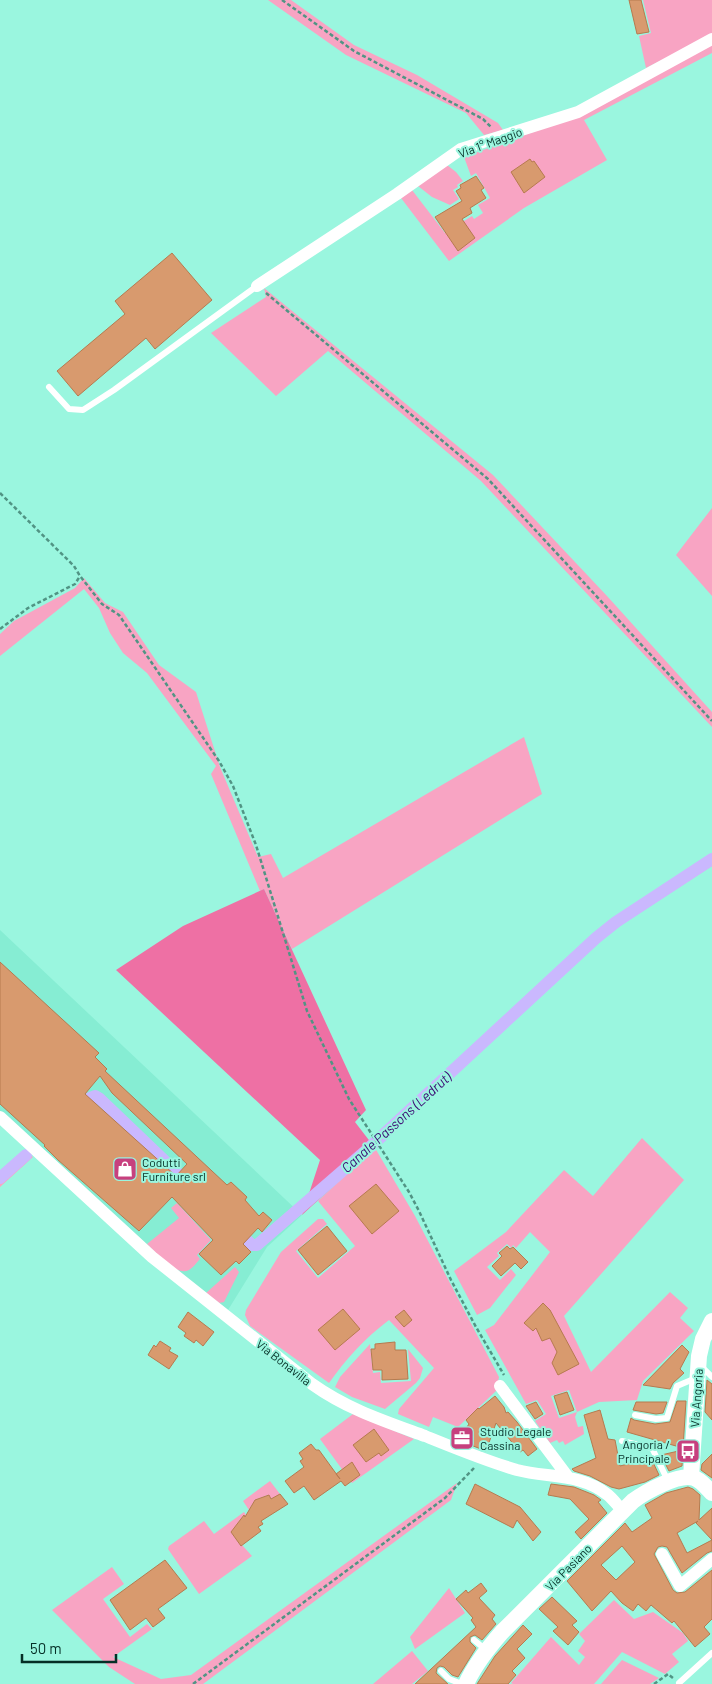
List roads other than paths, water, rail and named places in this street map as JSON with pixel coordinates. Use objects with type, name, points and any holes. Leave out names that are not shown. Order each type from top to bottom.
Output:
[{"type":"street","name":"Via 1° Maggio","points":[[257,286],[461,150],[578,112],[712,39]]},
{"type":"street","name":"Via Bonavilla","points":[[0,1117],[152,1257],[324,1393],[349,1408],[519,1470],[568,1477],[591,1484],[608,1495],[623,1511]]},
{"type":"street","name":"Via Angoria","points":[[691,1477],[702,1373],[703,1339],[712,1321]]},
{"type":"street","points":[[503,1384],[568,1477]]},
{"type":"street","name":"Via Pasiano","points":[[466,1684],[480,1645],[502,1632],[633,1501],[642,1494],[668,1482],[691,1477]]},
{"type":"street","points":[[691,1477],[699,1480],[712,1493]]},
{"type":"street","points":[[662,1554],[680,1586],[712,1559]]},
{"type":"lane","points":[[49,387],[69,409],[83,410],[114,390],[257,286]]},
{"type":"lane","points":[[635,1415],[656,1419],[667,1418],[677,1386],[702,1373]]},
{"type":"lane","points":[[622,1440],[652,1448],[668,1482]]},
{"type":"lane","points":[[679,1682],[712,1653]]},
{"type":"lane","points":[[441,1671],[449,1679],[462,1684]]},
{"type":"waterway","name":"Canale Passons (Ledrut)","points":[[234,1228],[252,1245],[257,1245],[369,1148],[596,938],[616,922],[712,859]]},
{"type":"waterway","name":"Canale Passons (Ledrut)","points":[[90,1098],[95,1096],[100,1099],[190,1185]]},
{"type":"waterway","points":[[0,1178],[26,1155]]},
{"type":"place","name":"Codutti Furniture srl","points":[[125,1169]]},
{"type":"place","name":"Studio Legale Cassina","points":[[462,1438]]},
{"type":"place","name":"Angoria / Principale","points":[[688,1451]]}]
